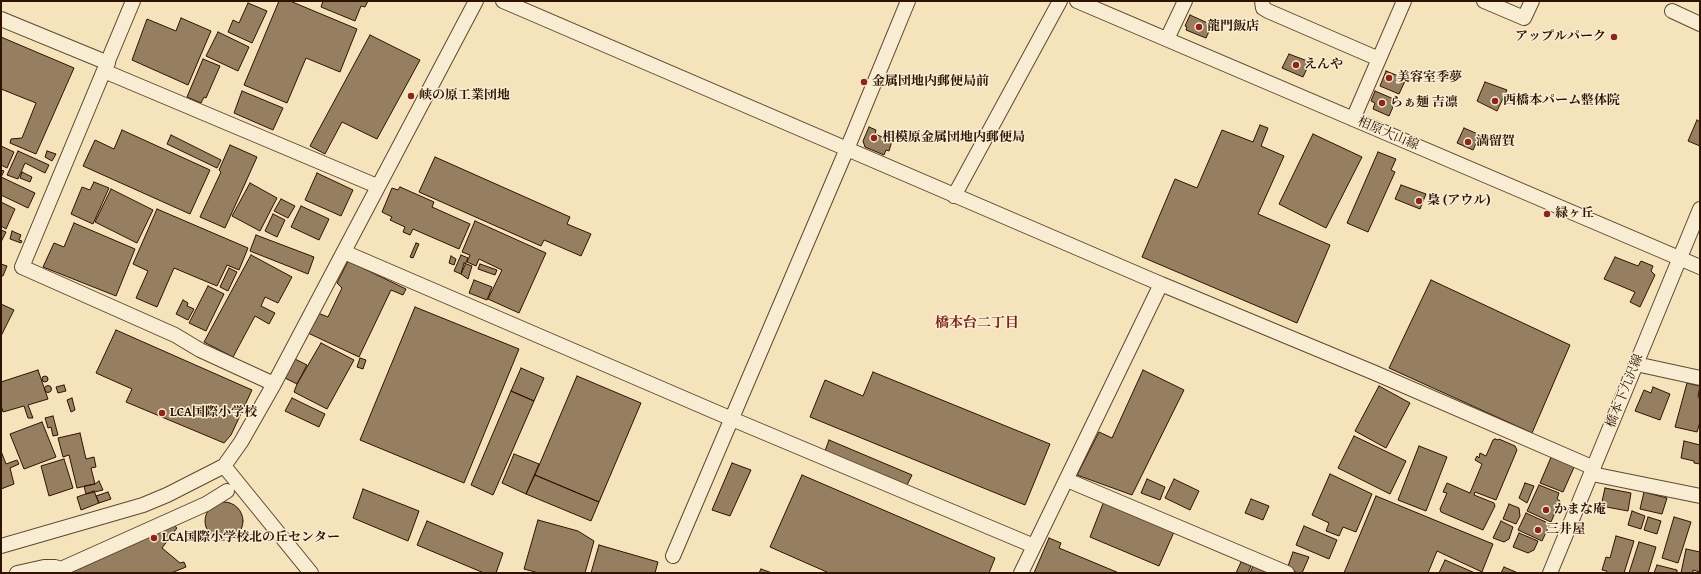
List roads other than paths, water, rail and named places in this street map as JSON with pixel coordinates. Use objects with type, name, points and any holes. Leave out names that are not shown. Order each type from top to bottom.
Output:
[{"type":"street","points":[[134,1],[22,267],[175,335],[200,350],[274,384]]},
{"type":"street","points":[[1,546],[143,505],[168,495],[224,466],[241,442],[274,384],[476,1]]},
{"type":"street","points":[[503,1],[954,196],[1375,373],[1593,471],[1700,496]]},
{"type":"street","points":[[673,556],[908,1]]},
{"type":"street","points":[[954,196],[1060,1]]},
{"type":"street","name":"相原大山線","points":[[1077,1],[1700,267]]},
{"type":"street","points":[[1167,39],[1185,1]]},
{"type":"street","points":[[1262,1],[1263,8],[1268,11],[1379,59]]},
{"type":"street","points":[[1484,1],[1524,18],[1532,1]]},
{"type":"street","points":[[1353,119],[1402,2]]},
{"type":"street","points":[[1672,11],[1700,24]]},
{"type":"street","points":[[1,19],[106,67],[378,186]]},
{"type":"street","name":"橋本下九沢線","points":[[1550,573],[1700,209]]},
{"type":"street","points":[[344,252],[732,419],[1034,546]]},
{"type":"street","points":[[1021,573],[1161,284]]},
{"type":"street","points":[[1636,364],[1700,378]]},
{"type":"street","points":[[224,466],[311,573]]},
{"type":"street","points":[[1067,480],[1287,573]]},
{"type":"street","points":[[17,573],[44,566],[62,569],[190,512],[206,504],[227,490]]},
{"type":"place","name":"龍門飯店","points":[[1199,27]]},
{"type":"place","name":"アップルパーク","points":[[1614,37]]},
{"type":"place","name":"えんや","points":[[1296,65]]},
{"type":"place","name":"美容室季夢","points":[[1389,78]]},
{"type":"place","name":"金属団地内郵便局前","points":[[864,82]]},
{"type":"place","name":"峡の原工業団地","points":[[411,96]]},
{"type":"place","name":"西橋本パーム整体院","points":[[1495,101]]},
{"type":"place","name":"らぁ麺 吉凛","points":[[1382,103]]},
{"type":"place","name":"相模原金属団地内郵便局","points":[[874,138]]},
{"type":"place","name":"満留賀","points":[[1468,142]]},
{"type":"place","name":"梟 (アウル)","points":[[1419,201]]},
{"type":"place","name":"緑ヶ丘","points":[[1547,214]]},
{"type":"place","name":"LCA国際小学校","points":[[162,413]]},
{"type":"place","name":"かまな庵","points":[[1546,510]]},
{"type":"place","name":"三井屋","points":[[1538,530]]},
{"type":"place","name":"LCA国際小学校北の丘センター","points":[[154,538]]},
{"type":"district","name":"橋本台二丁目","points":[[977,323]]}]
